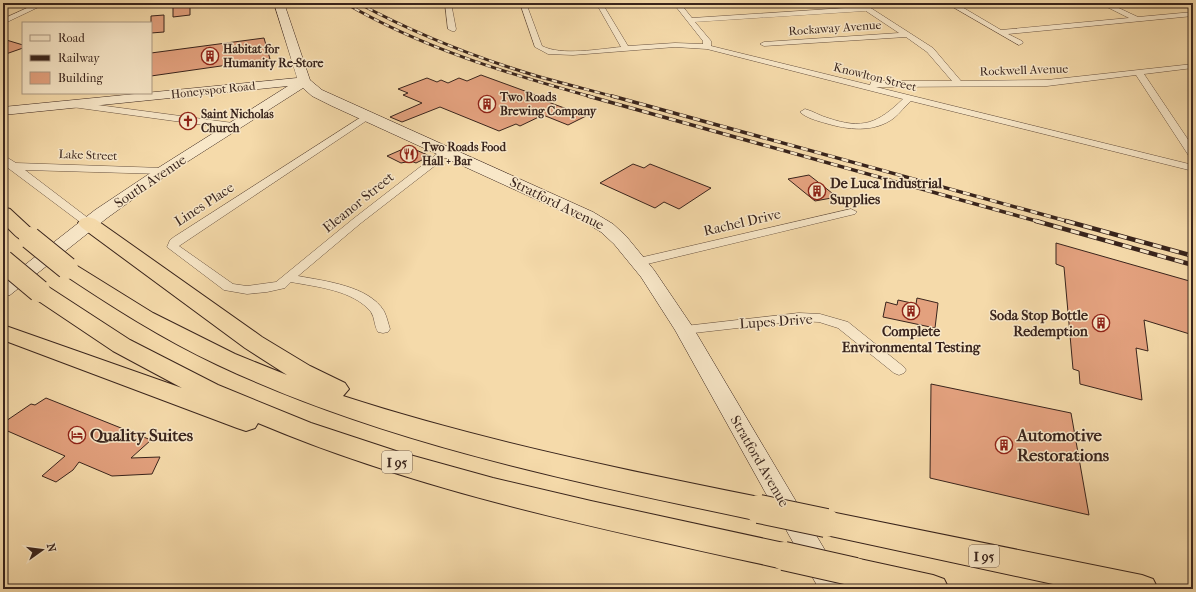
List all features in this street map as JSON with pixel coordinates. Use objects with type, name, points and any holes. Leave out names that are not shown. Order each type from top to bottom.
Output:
[{"type":"highway","name":"I 95","points":[[3,213],[30,238],[67,268],[94,287],[147,319],[178,336],[247,368],[366,413],[472,445],[582,472],[1142,589]]},
{"type":"highway","points":[[88,223],[258,346],[291,368],[327,385],[472,445]]},
{"type":"highway","name":"I 95","points":[[3,261],[39,291],[79,320],[107,338],[165,370],[207,390],[337,442],[439,475],[553,505],[784,556],[845,580],[933,589]]},
{"type":"highway","points":[[3,332],[203,407],[312,444],[439,475]]},
{"type":"main road","points":[[279,3],[304,82]]},
{"type":"main road","name":"Honeyspot Road","points":[[3,111],[260,85],[304,82]]},
{"type":"main road","name":"Stratford Avenue","points":[[304,82],[323,96],[587,216],[613,233],[639,262],[685,330],[845,580]]},
{"type":"main road","name":"South Avenue","points":[[3,291],[88,223],[163,171],[304,82]]},
{"type":"street","points":[[3,22],[44,3]]},
{"type":"street","points":[[448,3],[452,29]]},
{"type":"street","name":"Knowlton Street","points":[[523,3],[539,47],[548,52],[565,53],[680,45],[707,47],[1193,168]]},
{"type":"street","points":[[599,3],[626,48]]},
{"type":"street","points":[[676,3],[706,41],[707,47]]},
{"type":"street","points":[[858,3],[930,50],[958,83]]},
{"type":"street","points":[[951,4],[992,3]]},
{"type":"street","points":[[1102,3],[1138,19]]},
{"type":"street","points":[[951,4],[1019,43]]},
{"type":"street","points":[[690,20],[867,9]]},
{"type":"street","points":[[1001,32],[1193,14]]},
{"type":"street","name":"Rockaway Avenue","points":[[764,44],[907,35]]},
{"type":"street","name":"Rockwell Avenue","points":[[855,84],[1047,83],[1193,66]]},
{"type":"street","points":[[1139,73],[1193,154]]},
{"type":"street","points":[[805,112],[826,122],[847,125],[865,125],[878,122],[889,117],[909,98]]},
{"type":"street","points":[[66,104],[233,126]]},
{"type":"street","name":"Lines Place","points":[[290,278],[280,285],[267,288],[247,290],[229,287],[175,249],[173,245],[178,240],[366,116]]},
{"type":"street","name":"Eleanor Street","points":[[290,278],[357,221],[446,152]]},
{"type":"street","points":[[3,158],[88,223]]},
{"type":"street","name":"Lake Street","points":[[12,166],[163,171]]},
{"type":"street","name":"Rachel Drive","points":[[639,262],[851,212]]},
{"type":"street","points":[[290,278],[348,292],[367,300],[378,312],[383,329]]},
{"type":"street","name":"Lupes Drive","points":[[685,330],[800,317],[820,318],[843,324],[899,370]]},
{"type":"building","points":[[190,3],[190,15],[173,17],[173,6]]},
{"type":"building","points":[[164,15],[164,32],[152,33],[151,16]]},
{"type":"building","name":"Habitat for Humanity Re-Store","points":[[264,38],[270,59],[152,76],[152,53]]},
{"type":"building","points":[[3,39],[22,45],[22,48],[3,55]]},
{"type":"building","name":"Two Roads Brewing Company","points":[[481,75],[544,98],[540,99],[586,116],[568,125],[543,115],[520,126],[516,124],[499,131],[440,107],[402,122],[390,117],[422,103],[403,95],[408,93],[398,89],[427,78],[437,82],[441,80],[448,83],[459,78],[467,81]]},
{"type":"building","name":"Two Roads Food Hall + Bar","points":[[403,149],[410,152],[416,150],[430,156],[416,163],[411,161],[401,163],[387,156]]},
{"type":"building","points":[[633,164],[644,168],[650,164],[711,188],[679,209],[664,202],[655,208],[600,183]]},
{"type":"building","name":"De Luca Industrial Supplies","points":[[809,175],[837,197],[815,201],[788,179]]},
{"type":"building","name":"Soda Stop Bottle Redemption","points":[[1056,243],[1193,282],[1193,335],[1144,320],[1148,351],[1136,348],[1142,400],[1080,384],[1079,371],[1073,369],[1064,267],[1056,264]]},
{"type":"building","name":"Complete Environmental Testing","points":[[917,298],[938,303],[935,328],[883,317],[886,302],[897,305],[898,300],[916,304]]},
{"type":"building","name":"Automotive Restorations","points":[[931,384],[1071,413],[1089,515],[930,478]]},
{"type":"building","name":"Quality Suites","points":[[46,398],[151,440],[131,458],[160,457],[152,474],[112,476],[79,462],[73,470],[56,482],[42,476],[65,456],[3,429],[3,423],[31,404],[35,405]]},
{"type":"railway","points":[[345,3],[404,33],[465,58],[528,79],[592,97]]},
{"type":"railway","points":[[358,3],[420,33],[484,59],[538,76],[615,97]]},
{"type":"railway","points":[[588,96],[1040,222]]},
{"type":"railway","points":[[612,96],[1070,222]]},
{"type":"railway","points":[[1036,221],[1193,265]]},
{"type":"railway","points":[[1066,221],[1193,256]]},
{"type":"place","name":"Habitat for Humanity Re-Store","points":[[210,56]]},
{"type":"place","name":"Two Roads Brewing Company","points":[[487,104]]},
{"type":"place","name":"Saint Nicholas Church","points":[[188,121]]},
{"type":"place","name":"Two Roads Food Hall + Bar","points":[[409,154]]},
{"type":"place","name":"De Luca Industrial Supplies","points":[[817,191]]},
{"type":"place","name":"Complete Environmental Testing","points":[[911,311]]},
{"type":"place","name":"Soda Stop Bottle Redemption","points":[[1101,323]]},
{"type":"place","name":"Quality Suites","points":[[77,435]]},
{"type":"place","name":"Automotive Restorations","points":[[1004,445]]}]
